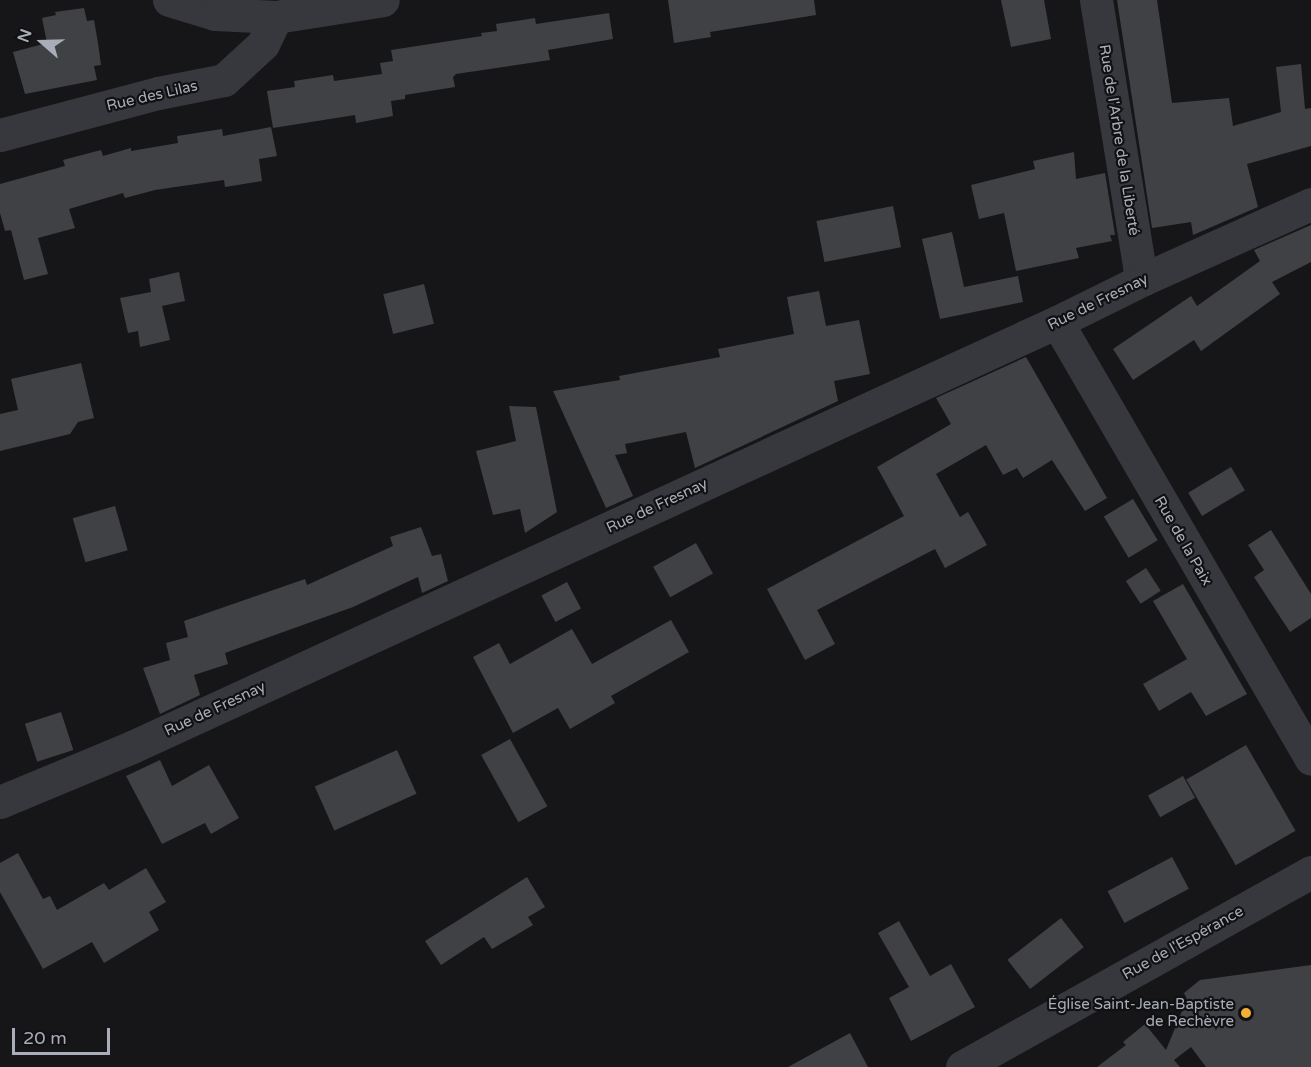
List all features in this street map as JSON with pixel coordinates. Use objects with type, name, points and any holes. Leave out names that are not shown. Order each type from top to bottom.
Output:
[{"type":"street","points":[[169,0],[215,14],[276,17],[383,0]]},
{"type":"street","name":"Rue de l'Arbre de la Liberté","points":[[1096,0],[1139,266],[1144,279]]},
{"type":"street","name":"Rue des Lilas","points":[[0,135],[159,93],[224,80],[262,44],[276,17]]},
{"type":"street","name":"Rue de Fresnay","points":[[0,802],[132,747],[1311,204]]},
{"type":"street","name":"Rue de la Paix","points":[[1057,322],[1299,715],[1311,759]]},
{"type":"street","name":"Rue de l'Espérance","points":[[962,1067],[997,1058],[1311,872]]},
{"type":"building","points":[[668,0],[814,0],[816,15],[710,32],[711,37],[674,43]]},
{"type":"building","points":[[1001,0],[1044,0],[1051,39],[1011,47]]},
{"type":"building","points":[[1117,0],[1157,0],[1172,103],[1229,98],[1233,126],[1281,112],[1276,67],[1301,64],[1305,109],[1311,108],[1311,146],[1247,164],[1258,207],[1193,235],[1191,222],[1152,228]]},
{"type":"building","points":[[84,8],[87,21],[94,20],[101,65],[94,66],[97,80],[25,94],[13,52],[47,43],[42,18],[56,15],[55,12]]},
{"type":"building","points":[[609,13],[613,39],[548,50],[550,60],[456,74],[453,77],[455,87],[405,95],[405,99],[391,101],[393,116],[356,123],[355,115],[273,128],[267,91],[295,87],[294,81],[333,75],[334,81],[382,74],[380,63],[393,61],[391,50],[482,36],[481,33],[497,31],[496,24],[535,18],[536,24]]},
{"type":"building","points":[[271,127],[277,156],[259,159],[262,181],[225,187],[224,180],[155,190],[125,198],[123,193],[69,209],[75,228],[38,238],[48,274],[24,280],[11,230],[5,231],[0,213],[0,184],[65,166],[63,160],[101,150],[103,156],[131,148],[131,151],[178,143],[177,136],[222,129],[223,136]]},
{"type":"building","points":[[1074,152],[1076,179],[1105,173],[1115,235],[1110,235],[1112,241],[1076,248],[1079,258],[1016,271],[1004,213],[979,219],[971,185],[1035,169],[1033,161]]},
{"type":"building","points":[[893,206],[901,247],[824,262],[816,221]]},
{"type":"building","points":[[1311,225],[1311,262],[1272,282],[1280,294],[1201,351],[1194,340],[1133,380],[1113,349],[1191,296],[1197,306],[1260,261],[1254,250]]},
{"type":"building","points":[[952,232],[964,287],[1018,276],[1023,302],[940,319],[922,239]]},
{"type":"building","points":[[179,272],[185,301],[162,306],[170,340],[140,347],[138,331],[128,333],[120,298],[151,292],[149,279]]},
{"type":"building","points":[[424,284],[434,324],[393,334],[383,294]]},
{"type":"building","points":[[819,291],[826,326],[859,320],[870,374],[834,381],[838,401],[695,468],[686,432],[625,444],[627,453],[615,455],[633,496],[606,508],[553,391],[620,380],[619,376],[720,357],[718,349],[794,334],[787,297]]},
{"type":"building","points":[[1026,357],[1107,498],[1085,511],[1052,460],[1023,478],[1017,468],[1003,475],[986,445],[936,474],[960,517],[968,512],[987,545],[945,568],[935,549],[817,610],[835,644],[805,660],[767,589],[904,516],[877,467],[951,424],[936,398]]},
{"type":"building","points":[[81,363],[94,418],[78,422],[70,434],[0,451],[0,414],[18,410],[11,379]]},
{"type":"building","points":[[509,406],[536,407],[557,512],[525,533],[520,509],[493,515],[476,451],[516,441]]},
{"type":"building","points":[[1231,467],[1245,490],[1202,516],[1188,493]]},
{"type":"building","points":[[1133,499],[1158,540],[1129,558],[1104,517]]},
{"type":"building","points":[[115,506],[128,550],[85,562],[73,518]]},
{"type":"building","points":[[421,527],[432,556],[441,554],[448,581],[422,593],[418,577],[353,607],[225,653],[228,664],[194,675],[200,695],[160,714],[143,668],[170,660],[166,643],[188,637],[184,621],[305,579],[307,585],[393,546],[390,537]]},
{"type":"building","points":[[1271,530],[1311,594],[1311,618],[1290,632],[1254,577],[1264,570],[1248,545]]},
{"type":"building","points":[[696,543],[713,574],[670,597],[653,567]]},
{"type":"building","points":[[1146,568],[1161,591],[1141,604],[1126,581]]},
{"type":"building","points":[[567,582],[581,608],[555,622],[541,596]]},
{"type":"building","points":[[1183,584],[1247,694],[1206,716],[1191,692],[1159,711],[1143,684],[1187,659],[1153,601]]},
{"type":"building","points":[[671,620],[689,652],[611,696],[615,703],[570,729],[558,708],[513,733],[473,657],[499,643],[510,664],[572,629],[592,664]]},
{"type":"building","points":[[61,712],[73,750],[37,762],[25,724]]},
{"type":"building","points":[[510,739],[547,806],[518,822],[481,755]]},
{"type":"building","points":[[1246,745],[1296,831],[1236,865],[1186,780]]},
{"type":"building","points":[[397,750],[417,794],[334,830],[315,787]]},
{"type":"building","points":[[160,760],[172,786],[209,765],[239,818],[211,834],[205,823],[162,844],[126,776]]},
{"type":"building","points":[[1183,776],[1195,798],[1160,817],[1148,795]]},
{"type":"building","points":[[18,853],[43,899],[50,896],[57,910],[104,883],[109,890],[146,868],[166,902],[149,912],[159,930],[104,963],[92,942],[43,969],[0,892],[0,863]]},
{"type":"building","points":[[1172,857],[1189,889],[1124,923],[1108,891]]},
{"type":"building","points":[[527,877],[545,907],[528,917],[533,925],[492,949],[484,937],[441,965],[425,941]]},
{"type":"building","points":[[1061,918],[1084,947],[1030,989],[1007,960]]},
{"type":"building","points":[[899,921],[930,976],[951,964],[975,1007],[911,1041],[889,998],[909,987],[878,933]]},
{"type":"building","name":"Église Saint-Jean-Baptiste de Rechèvre","points":[[1311,965],[1311,1067],[1206,1067],[1191,1047],[1174,1060],[1180,1067],[1097,1067],[1126,1045],[1123,1042],[1145,1024],[1166,1050],[1187,999],[1184,993],[1200,980]]},
{"type":"building","points":[[850,1033],[868,1067],[788,1067],[839,1039]]},
{"type":"place","name":"Église Saint-Jean-Baptiste de Rechèvre","points":[[1246,1013]]}]
